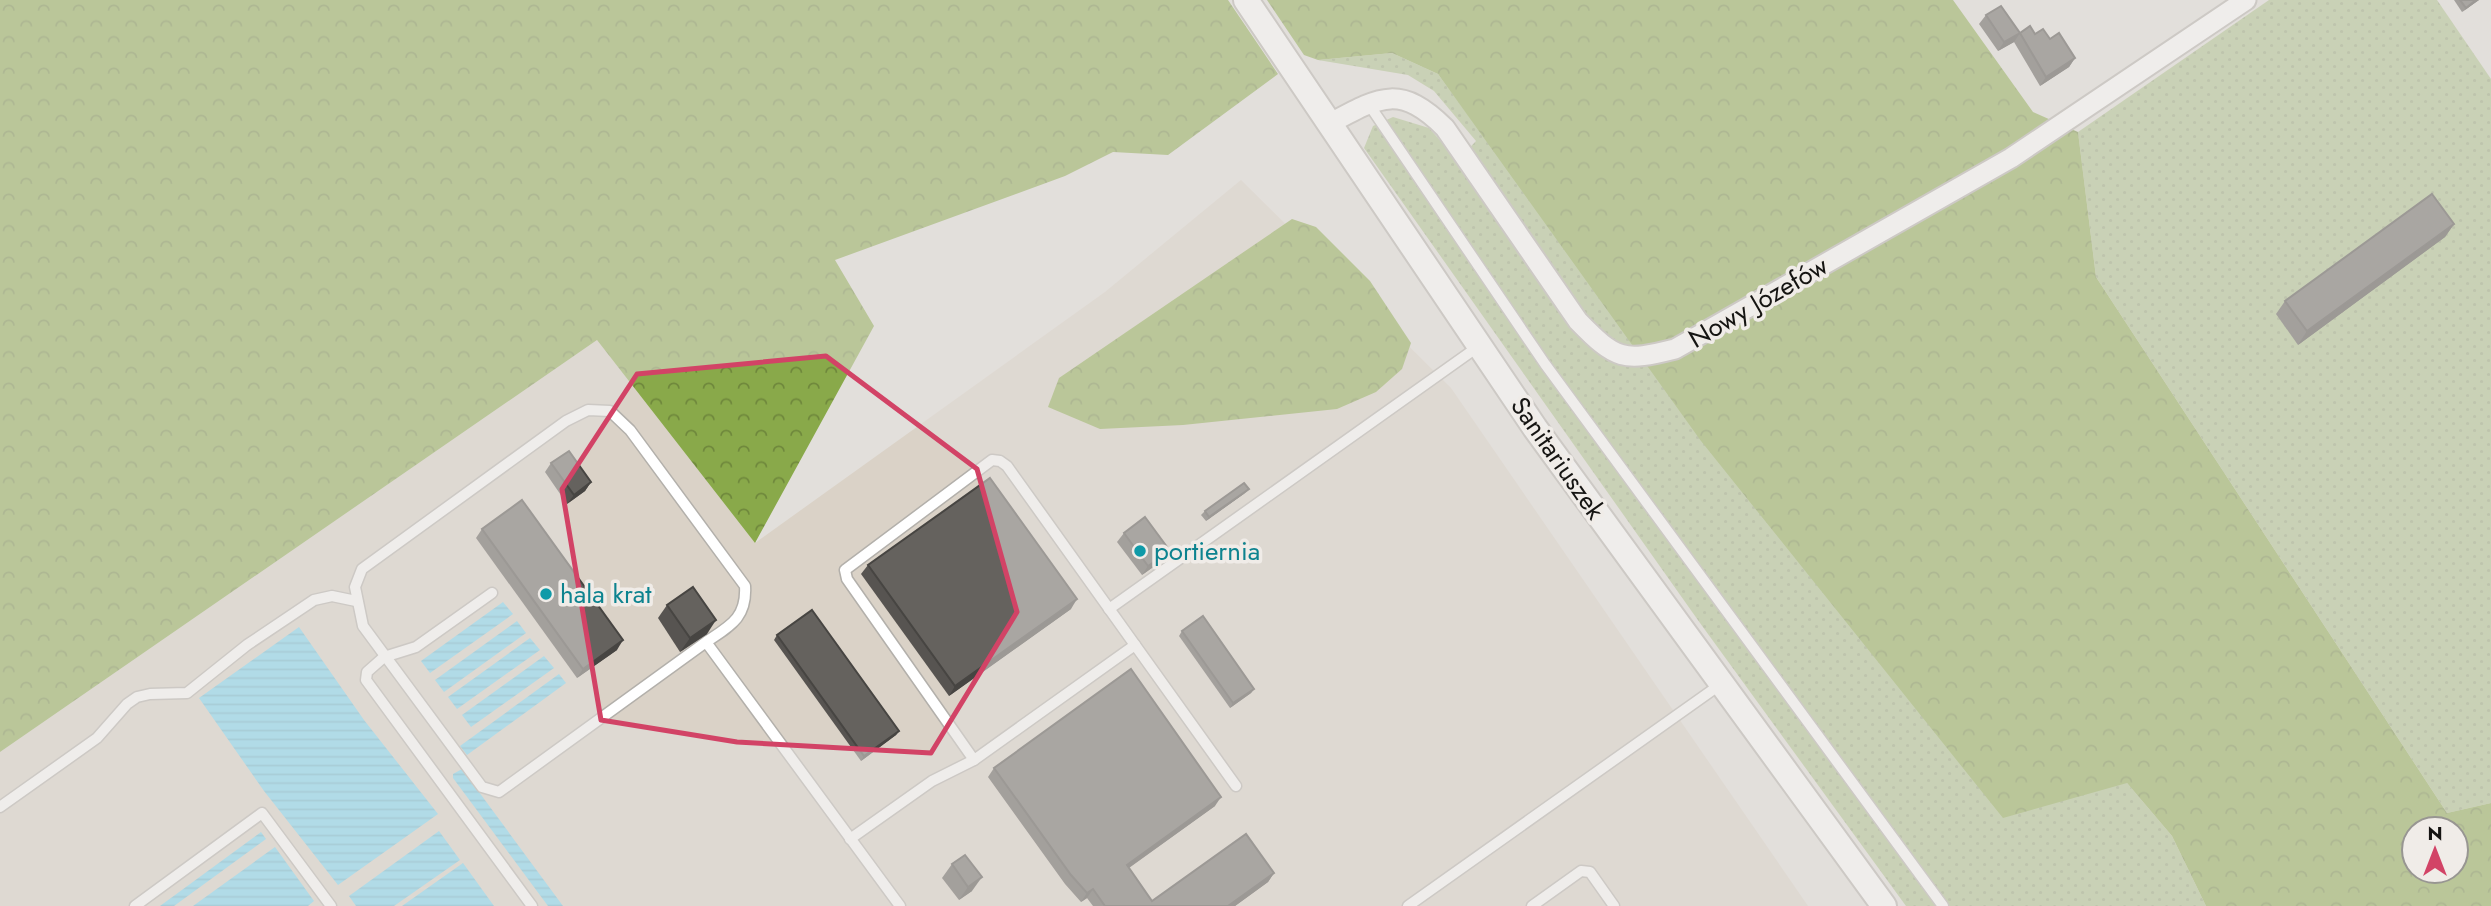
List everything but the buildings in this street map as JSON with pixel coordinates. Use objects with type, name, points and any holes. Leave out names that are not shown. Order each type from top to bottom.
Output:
[{"type":"street","name":"Sanitariuszek","points":[[1246,0],[1543,439],[1884,906]]},
{"type":"street","name":"Nowy Józefów","points":[[1329,124],[1368,103],[1396,97],[1424,107],[1445,128],[1578,321],[1603,347],[1635,359],[1675,349],[2011,158],[2246,0]]},
{"type":"lane","points":[[1368,103],[1545,364],[1943,906]]},
{"type":"lane","points":[[1108,609],[1480,346]]},
{"type":"lane","points":[[588,410],[611,411],[630,430],[745,586],[746,603],[741,615],[706,642],[499,792],[482,787],[384,657],[363,626],[356,601],[355,587],[362,569],[566,421],[588,410]]},
{"type":"lane","points":[[974,760],[846,579],[845,570],[992,460],[1000,461],[1236,786]]},
{"type":"lane","points":[[492,593],[416,647],[384,657],[367,672],[366,680],[532,906]]},
{"type":"lane","points":[[0,807],[97,738],[127,704],[137,697],[187,693],[247,645],[314,600],[332,596],[356,601]]},
{"type":"lane","points":[[706,642],[900,906]]},
{"type":"lane","points":[[850,839],[932,780],[974,760],[1135,645]]},
{"type":"lane","points":[[1408,906],[1721,684]]},
{"type":"lane","points":[[135,906],[262,813],[331,906]]},
{"type":"lane","points":[[1532,906],[1581,871],[1590,872],[1614,906]]},
{"type":"highlighted area","points":[[826,356],[977,469],[1017,612],[931,753],[737,742],[601,720],[562,489],[637,374]]},
{"type":"shaded area","points":[[1241,180],[1451,388],[1808,906],[0,906],[0,752],[597,340],[755,543],[1105,292]]},
{"type":"green space","points":[[0,0],[1228,0],[1278,74],[1168,155],[1113,152],[1065,176],[835,260],[874,326],[755,543],[597,340],[0,752]]},
{"type":"green space","points":[[1267,0],[1953,0],[2033,112],[2078,132],[2096,277],[2447,813],[2491,803],[2491,906],[2206,906],[2172,836],[2127,783],[2003,818],[1701,441],[1438,74],[1392,53],[1318,60],[1304,55]]},
{"type":"green space","points":[[2269,0],[2437,0],[2491,79],[2491,803],[2447,813],[2096,277],[2078,132]]},
{"type":"green space","points":[[1392,53],[1438,74],[1554,233],[2127,783],[2172,836],[2206,906],[1906,906],[1700,623],[1364,148],[1373,126],[1393,117],[1429,128],[1458,160],[1476,141],[1434,91],[1408,75],[1318,60]]},
{"type":"green space","points":[[1292,219],[1316,227],[1370,281],[1411,343],[1402,369],[1376,392],[1337,409],[1183,425],[1100,429],[1048,407],[1059,378]]},
{"type":"water","points":[[503,602],[513,614],[430,673],[421,661]]},
{"type":"water","points":[[517,621],[526,633],[444,692],[435,680]]},
{"type":"water","points":[[299,627],[364,720],[438,814],[338,885],[264,791],[199,698]]},
{"type":"water","points":[[530,638],[540,650],[457,709],[448,697]]},
{"type":"water","points":[[544,656],[554,668],[471,727],[462,715]]},
{"type":"water","points":[[559,674],[566,683],[467,755],[460,746]]},
{"type":"water","points":[[462,769],[563,906],[548,906],[453,778],[453,774]]},
{"type":"water","points":[[439,831],[460,860],[394,906],[356,906],[349,896]]},
{"type":"water","points":[[261,832],[266,839],[174,906],[160,906]]},
{"type":"water","points":[[275,847],[314,901],[308,906],[193,906]]},
{"type":"water","points":[[463,863],[494,906],[402,906]]},
{"type":"place","name":"portiernia","points":[[1140,551]]},
{"type":"place","name":"hala krat","points":[[546,594]]}]
